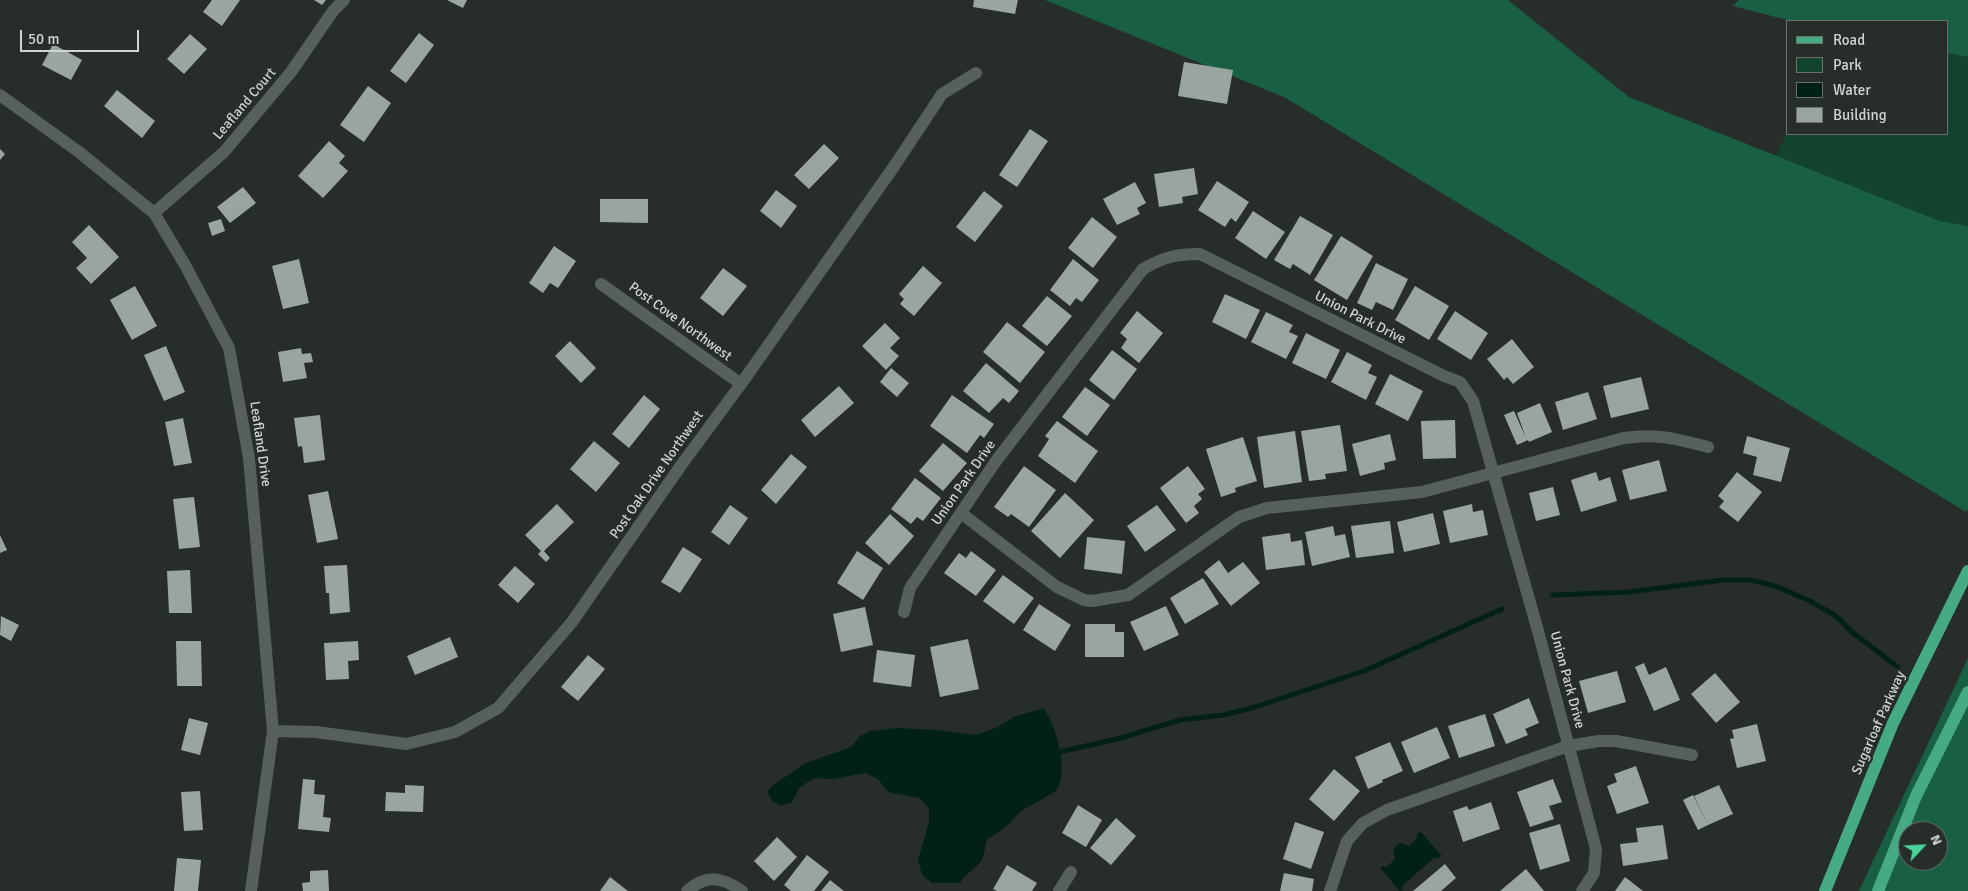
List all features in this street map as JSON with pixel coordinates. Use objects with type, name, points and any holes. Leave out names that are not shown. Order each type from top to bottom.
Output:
[{"type":"main road","name":"Sugarloaf Parkway","points":[[1825,891],[1893,723],[1968,571]]},
{"type":"main road","points":[[1878,891],[1916,796],[1968,692]]},
{"type":"street","name":"Leafland Court","points":[[154,213],[224,152],[291,72],[333,11],[344,0]]},
{"type":"street","name":"Post Oak Drive Northwest","points":[[273,731],[316,732],[406,744],[455,732],[498,708],[572,622],[895,165],[942,94],[976,73]]},
{"type":"street","name":"Leafland Drive","points":[[0,94],[79,152],[154,213],[185,265],[229,348],[249,458],[273,731],[251,891]]},
{"type":"street","name":"Union Park Drive","points":[[904,612],[910,588],[996,461],[1143,269],[1155,262],[1177,254],[1200,254],[1444,376],[1460,382],[1473,401],[1596,849],[1594,874],[1582,891]]},
{"type":"street","name":"Post Cove Northwest","points":[[601,284],[741,384]]},
{"type":"street","points":[[961,513],[1057,587],[1084,600],[1092,601],[1128,596],[1239,517],[1267,508],[1422,492],[1624,438],[1646,435],[1665,436],[1708,447]]},
{"type":"street","points":[[1330,891],[1347,841],[1363,823],[1386,810],[1568,746],[1599,741],[1616,741],[1692,755]]},
{"type":"street","points":[[1059,891],[1071,872]]},
{"type":"street","points":[[687,891],[694,885],[712,879],[727,880],[742,891]]},
{"type":"green space","points":[[1045,0],[1508,0],[1629,97],[1940,221],[1968,226],[1968,509],[1966,512],[1284,97]]},
{"type":"green space","points":[[1739,0],[1968,0],[1968,57],[1948,53],[1948,20],[1787,20],[1733,6]]},
{"type":"green space","points":[[1948,53],[1968,57],[1968,226],[1940,221],[1776,156],[1786,135],[1948,135]]},
{"type":"green space","points":[[1968,658],[1968,891],[1859,891]]},
{"type":"water","points":[[1043,708],[1053,725],[1060,749],[1060,783],[1056,791],[1021,811],[1006,827],[987,840],[984,855],[980,862],[960,883],[932,883],[922,875],[918,860],[929,822],[929,809],[920,798],[888,792],[878,779],[865,773],[833,779],[814,778],[800,787],[792,802],[781,806],[773,802],[767,792],[773,785],[806,763],[851,747],[860,736],[871,731],[898,728],[976,735],[998,727],[1013,717]]},
{"type":"water","points":[[1420,831],[1442,856],[1434,858],[1403,885],[1403,890],[1400,891],[1380,868],[1382,866],[1387,867],[1395,859],[1393,850],[1397,844],[1401,843],[1409,846],[1417,838],[1417,834]]},
{"type":"building","points":[[212,0],[240,0],[222,26],[203,12]]},
{"type":"building","points":[[314,0],[326,0],[322,5]]},
{"type":"building","points":[[447,0],[467,0],[463,8]]},
{"type":"building","points":[[974,0],[1018,0],[1015,14],[973,7]]},
{"type":"building","points":[[419,33],[434,45],[406,83],[390,71]]},
{"type":"building","points":[[190,34],[207,49],[184,74],[167,59]]},
{"type":"building","points":[[53,44],[82,60],[71,80],[42,65]]},
{"type":"building","points":[[1184,62],[1233,70],[1227,104],[1178,96]]},
{"type":"building","points":[[368,86],[391,103],[364,142],[340,125]]},
{"type":"building","points":[[117,90],[155,121],[142,138],[104,106]]},
{"type":"building","points":[[1030,129],[1048,141],[1017,187],[999,175]]},
{"type":"building","points":[[329,141],[345,156],[339,163],[348,171],[323,198],[298,176]]},
{"type":"building","points":[[824,144],[839,158],[809,189],[794,175]]},
{"type":"building","points":[[0,149],[5,154],[0,160]]},
{"type":"building","points":[[1194,168],[1198,194],[1182,197],[1183,203],[1159,207],[1154,174]]},
{"type":"building","points":[[1217,181],[1249,202],[1236,222],[1231,218],[1225,227],[1198,210]]},
{"type":"building","points":[[1135,182],[1146,203],[1137,208],[1140,214],[1117,225],[1103,199]]},
{"type":"building","points":[[243,187],[256,203],[230,223],[217,207]]},
{"type":"building","points":[[776,190],[797,206],[781,228],[760,211]]},
{"type":"building","points":[[984,191],[1003,206],[975,242],[956,227]]},
{"type":"building","points":[[600,199],[648,199],[648,223],[600,222]]},
{"type":"building","points":[[1253,211],[1285,232],[1266,259],[1235,238]]},
{"type":"building","points":[[1300,216],[1333,235],[1310,275],[1293,264],[1290,269],[1274,260]]},
{"type":"building","points":[[1092,217],[1117,237],[1093,268],[1068,248]]},
{"type":"building","points":[[221,219],[225,231],[212,236],[208,223]]},
{"type":"building","points":[[89,225],[119,257],[91,284],[76,268],[87,258],[72,242]]},
{"type":"building","points":[[1341,236],[1373,256],[1347,300],[1314,280]]},
{"type":"building","points":[[554,246],[576,261],[558,288],[550,283],[543,293],[529,283]]},
{"type":"building","points":[[299,259],[309,303],[283,309],[272,266]]},
{"type":"building","points":[[1073,259],[1099,280],[1082,302],[1076,298],[1070,306],[1050,290]]},
{"type":"building","points":[[1376,263],[1408,279],[1393,310],[1376,302],[1372,310],[1357,303]]},
{"type":"building","points":[[923,266],[942,283],[914,316],[900,304],[904,299],[899,294]]},
{"type":"building","points":[[723,268],[747,286],[723,316],[700,298]]},
{"type":"building","points":[[135,286],[157,326],[132,340],[110,300]]},
{"type":"building","points":[[1415,286],[1449,306],[1429,340],[1395,320]]},
{"type":"building","points":[[1225,294],[1260,310],[1246,339],[1212,322]]},
{"type":"building","points":[[1047,296],[1072,316],[1047,346],[1022,326]]},
{"type":"building","points":[[1137,311],[1163,333],[1139,363],[1121,348],[1127,339],[1120,333]]},
{"type":"building","points":[[1455,311],[1488,333],[1471,360],[1437,339]]},
{"type":"building","points":[[1266,312],[1293,325],[1289,332],[1298,336],[1286,359],[1251,342]]},
{"type":"building","points":[[1007,322],[1045,352],[1020,383],[983,352]]},
{"type":"building","points":[[885,323],[900,338],[890,348],[899,356],[886,370],[862,346]]},
{"type":"building","points":[[1306,333],[1340,350],[1326,379],[1292,363]]},
{"type":"building","points":[[1512,339],[1534,367],[1513,384],[1507,377],[1504,380],[1487,359]]},
{"type":"building","points":[[570,341],[596,368],[581,383],[555,356]]},
{"type":"building","points":[[166,346],[185,392],[164,401],[144,355]]},
{"type":"building","points":[[301,348],[302,354],[311,353],[313,362],[304,363],[307,378],[283,382],[278,352]]},
{"type":"building","points":[[1112,350],[1137,369],[1114,400],[1089,380]]},
{"type":"building","points":[[1347,352],[1372,365],[1368,373],[1377,377],[1366,400],[1331,382]]},
{"type":"building","points":[[986,363],[1019,391],[1009,403],[1003,398],[989,413],[963,391]]},
{"type":"building","points":[[891,368],[909,383],[897,397],[880,382]]},
{"type":"building","points":[[1390,374],[1423,391],[1408,421],[1375,404]]},
{"type":"building","points":[[1641,377],[1649,409],[1611,418],[1603,386]]},
{"type":"building","points":[[839,386],[854,403],[815,437],[801,420]]},
{"type":"building","points":[[1085,387],[1110,405],[1087,436],[1062,417]]},
{"type":"building","points":[[1588,392],[1597,419],[1563,430],[1555,402]]},
{"type":"building","points":[[644,395],[660,409],[629,448],[612,434]]},
{"type":"building","points":[[952,395],[994,424],[984,438],[980,435],[967,453],[930,426]]},
{"type":"building","points":[[1540,403],[1552,432],[1517,445],[1504,415],[1514,411],[1526,438],[1517,413]]},
{"type":"building","points":[[320,415],[325,460],[304,463],[302,446],[298,447],[294,418]]},
{"type":"building","points":[[183,418],[192,463],[174,466],[165,422]]},
{"type":"building","points":[[1455,420],[1456,458],[1423,459],[1421,421]]},
{"type":"building","points":[[1057,421],[1098,451],[1075,483],[1038,456],[1049,439],[1045,436]]},
{"type":"building","points":[[1340,425],[1347,471],[1325,474],[1326,479],[1309,481],[1301,431]]},
{"type":"building","points":[[1295,431],[1302,482],[1264,488],[1257,437]]},
{"type":"building","points":[[1390,434],[1396,460],[1384,463],[1385,469],[1360,476],[1352,444]]},
{"type":"building","points":[[1747,436],[1790,448],[1781,482],[1753,475],[1757,457],[1743,453]]},
{"type":"building","points":[[1243,437],[1257,481],[1235,488],[1236,492],[1221,497],[1206,449]]},
{"type":"building","points":[[594,441],[620,463],[596,492],[570,469]]},
{"type":"building","points":[[943,443],[967,463],[943,491],[919,471]]},
{"type":"building","points":[[791,454],[807,467],[776,504],[761,490]]},
{"type":"building","points":[[1659,460],[1667,491],[1630,500],[1622,470]]},
{"type":"building","points":[[1024,466],[1056,490],[1029,527],[1011,514],[1008,517],[994,507]]},
{"type":"building","points":[[1188,466],[1205,489],[1198,494],[1202,499],[1194,506],[1199,513],[1186,523],[1160,488]]},
{"type":"building","points":[[1596,472],[1599,481],[1610,477],[1617,501],[1581,512],[1571,480]]},
{"type":"building","points":[[1737,472],[1762,492],[1738,522],[1719,507],[1724,501],[1718,496]]},
{"type":"building","points":[[915,478],[941,498],[923,521],[917,517],[911,524],[891,509]]},
{"type":"building","points":[[1553,487],[1560,515],[1536,521],[1529,493]]},
{"type":"building","points":[[328,491],[338,539],[317,543],[308,495]]},
{"type":"building","points":[[1065,493],[1094,520],[1060,558],[1031,531]]},
{"type":"building","points":[[194,497],[200,547],[179,549],[173,499]]},
{"type":"building","points":[[557,504],[574,522],[544,551],[550,558],[546,562],[538,554],[541,551],[525,535]]},
{"type":"building","points":[[1472,504],[1473,512],[1483,510],[1488,535],[1450,543],[1443,511]]},
{"type":"building","points":[[730,505],[748,518],[729,545],[711,532]]},
{"type":"building","points":[[1157,505],[1176,530],[1145,552],[1127,526]]},
{"type":"building","points":[[1433,513],[1440,544],[1404,552],[1397,522]]},
{"type":"building","points":[[890,514],[914,536],[889,565],[865,543]]},
{"type":"building","points":[[1390,521],[1394,553],[1356,558],[1351,526]]},
{"type":"building","points":[[1333,526],[1335,536],[1345,534],[1350,557],[1312,566],[1305,532]]},
{"type":"building","points":[[1290,533],[1291,542],[1302,540],[1305,565],[1266,570],[1262,537]]},
{"type":"building","points":[[0,535],[7,550],[0,553]]},
{"type":"building","points":[[1087,537],[1125,541],[1122,574],[1084,569]]},
{"type":"building","points":[[683,547],[702,559],[680,593],[661,582]]},
{"type":"building","points":[[857,551],[883,568],[863,600],[837,583]]},
{"type":"building","points":[[971,551],[996,570],[976,596],[944,573],[959,553],[966,558]]},
{"type":"building","points":[[1219,560],[1228,573],[1243,562],[1260,583],[1231,606],[1204,572]]},
{"type":"building","points":[[347,565],[350,612],[330,614],[329,593],[326,593],[324,566]]},
{"type":"building","points":[[515,566],[535,584],[518,603],[498,585]]},
{"type":"building","points":[[190,570],[192,613],[169,613],[167,571]]},
{"type":"building","points":[[1003,575],[1034,598],[1014,624],[983,601]]},
{"type":"building","points":[[1203,578],[1219,604],[1185,624],[1170,598]]},
{"type":"building","points":[[1039,604],[1071,625],[1055,651],[1023,630]]},
{"type":"building","points":[[1166,606],[1179,635],[1144,651],[1130,622]]},
{"type":"building","points":[[865,607],[873,645],[841,652],[833,614]]},
{"type":"building","points":[[1,616],[19,625],[11,641],[0,635]]},
{"type":"building","points":[[1085,624],[1115,624],[1115,632],[1124,632],[1124,657],[1085,657]]},
{"type":"building","points":[[450,637],[458,657],[415,675],[407,656]]},
{"type":"building","points":[[968,639],[979,689],[940,697],[930,647]]},
{"type":"building","points":[[176,641],[201,641],[202,686],[177,686]]},
{"type":"building","points":[[358,641],[359,660],[348,661],[349,679],[326,680],[324,643]]},
{"type":"building","points":[[877,650],[915,655],[911,687],[873,682]]},
{"type":"building","points":[[588,655],[605,669],[578,701],[561,687]]},
{"type":"building","points":[[1644,663],[1649,675],[1666,667],[1680,700],[1654,711],[1635,667]]},
{"type":"building","points":[[1617,671],[1626,702],[1588,713],[1579,681]]},
{"type":"building","points":[[1715,673],[1740,702],[1716,723],[1691,694]]},
{"type":"building","points":[[1529,698],[1539,723],[1525,729],[1528,735],[1506,744],[1493,714]]},
{"type":"building","points":[[1485,714],[1495,746],[1459,758],[1448,726]]},
{"type":"building","points":[[189,718],[208,723],[200,755],[181,750]]},
{"type":"building","points":[[1757,724],[1766,761],[1737,768],[1730,739],[1734,738],[1732,730]]},
{"type":"building","points":[[1437,727],[1450,758],[1414,773],[1401,742]]},
{"type":"building","points":[[1390,742],[1403,771],[1382,780],[1383,782],[1368,789],[1355,757]]},
{"type":"building","points":[[1636,766],[1649,803],[1617,814],[1607,786],[1617,782],[1614,774]]},
{"type":"building","points":[[1334,769],[1360,791],[1334,821],[1309,799]]},
{"type":"building","points":[[303,779],[315,780],[314,794],[325,795],[323,817],[331,818],[329,832],[298,829]]},
{"type":"building","points":[[1553,779],[1562,802],[1549,806],[1554,819],[1530,827],[1517,792]]},
{"type":"building","points":[[405,785],[424,786],[423,812],[385,811],[386,792],[405,793]]},
{"type":"building","points":[[1719,785],[1733,814],[1708,825],[1694,796]]},
{"type":"building","points":[[200,791],[203,830],[184,831],[181,792]]},
{"type":"building","points":[[1693,795],[1708,825],[1698,830],[1683,800]]},
{"type":"building","points":[[1491,802],[1500,829],[1463,842],[1453,811],[1467,806],[1469,810]]},
{"type":"building","points":[[1078,805],[1102,820],[1086,847],[1062,833]]},
{"type":"building","points":[[1116,818],[1136,836],[1111,865],[1090,848]]},
{"type":"building","points":[[1295,822],[1324,832],[1311,869],[1283,859]]},
{"type":"building","points":[[1560,824],[1570,861],[1540,870],[1529,833]]},
{"type":"building","points":[[1663,825],[1668,859],[1623,866],[1620,844],[1638,842],[1636,828]]},
{"type":"building","points":[[777,837],[797,857],[774,881],[754,861]]},
{"type":"building","points":[[807,855],[829,872],[814,891],[791,891],[784,885]]},
{"type":"building","points":[[177,858],[201,860],[198,891],[174,891]]},
{"type":"building","points":[[1445,864],[1456,878],[1441,891],[1413,891]]},
{"type":"building","points":[[1007,865],[1037,883],[1032,891],[997,891],[993,889]]},
{"type":"building","points":[[1526,869],[1544,891],[1500,891]]},
{"type":"building","points":[[328,870],[329,891],[303,891],[302,883],[310,882],[310,871]]},
{"type":"building","points":[[1284,873],[1314,879],[1312,891],[1280,891]]},
{"type":"building","points":[[610,877],[628,891],[600,891]]},
{"type":"building","points":[[1625,877],[1643,891],[1615,891]]},
{"type":"building","points":[[830,880],[844,891],[821,891]]},
{"type":"waterway","points":[[1553,595],[1629,592],[1723,580],[1751,580],[1778,587],[1812,602],[1836,616],[1853,633],[1898,667]]},
{"type":"waterway","points":[[1059,752],[1117,739],[1180,720],[1224,715],[1255,707],[1364,671],[1502,609]]}]
